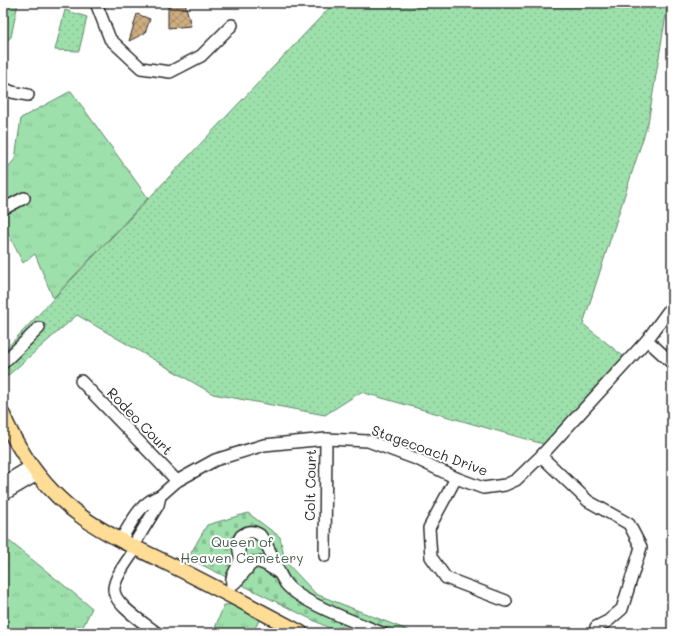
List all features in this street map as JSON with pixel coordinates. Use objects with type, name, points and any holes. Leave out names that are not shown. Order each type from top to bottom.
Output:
[{"type":"main road","points":[[3,415],[9,432],[34,471],[67,507],[95,527],[130,545],[230,589],[301,633]]},
{"type":"street","points":[[96,3],[107,26],[110,39],[141,68],[170,72],[201,56],[232,25]]},
{"type":"street","points":[[3,88],[12,92],[28,95]]},
{"type":"street","points":[[3,209],[24,198]]},
{"type":"street","name":"Stagecoach Drive","points":[[130,545],[138,511],[149,500],[160,496],[177,481],[215,460],[264,445],[326,439],[368,441],[419,460],[456,478],[483,488],[505,485],[516,480],[541,456],[647,340],[672,306]]},
{"type":"street","points":[[3,363],[39,328]]},
{"type":"street","points":[[647,340],[672,363]]},
{"type":"street","name":"Rodeo Court","points":[[81,382],[177,481]]},
{"type":"street","name":"Colt Court","points":[[325,556],[326,439]]},
{"type":"street","points":[[541,456],[588,501],[629,524],[641,546],[622,608],[608,621],[596,627]]},
{"type":"street","points":[[3,483],[34,471]]},
{"type":"street","points":[[3,495],[34,471]]},
{"type":"street","points":[[456,478],[429,528],[431,557],[446,578],[506,601]]},
{"type":"street","name":"Stagecoach Drive","points":[[130,545],[158,505],[160,496]]},
{"type":"street","points":[[138,511],[148,518]]},
{"type":"street","points":[[230,589],[230,578],[240,558],[237,546],[241,536],[246,532],[256,532],[264,539],[280,574],[294,592],[325,608],[382,633]]},
{"type":"street","points":[[130,545],[114,589],[117,601],[157,633]]},
{"type":"street","points":[[240,558],[250,564]]},
{"type":"street","points":[[230,589],[238,581],[250,564],[259,562],[266,564],[280,574]]},
{"type":"green space","points":[[3,3],[18,3],[11,37],[3,44]]},
{"type":"green space","points":[[334,3],[668,3],[648,123],[583,324],[628,360],[550,446],[361,392],[325,415],[213,394],[77,315],[4,379],[3,352]]},
{"type":"green space","points":[[65,10],[87,17],[79,51],[55,50]]},
{"type":"green space","points":[[71,91],[148,198],[53,298],[35,254],[23,263],[3,223],[3,173],[15,159],[21,118]]},
{"type":"green space","name":"Queen of Heaven Cemetery","points":[[248,513],[280,537],[285,561],[316,594],[415,633],[339,633],[188,558],[207,525]]},
{"type":"green space","points":[[3,536],[92,608],[80,633],[3,633]]},
{"type":"green space","points":[[245,604],[263,613],[253,632],[213,633],[224,605]]},
{"type":"building","points":[[168,3],[185,3],[191,26],[168,28]]},
{"type":"building","points":[[137,14],[150,19],[145,33],[129,41]]}]
